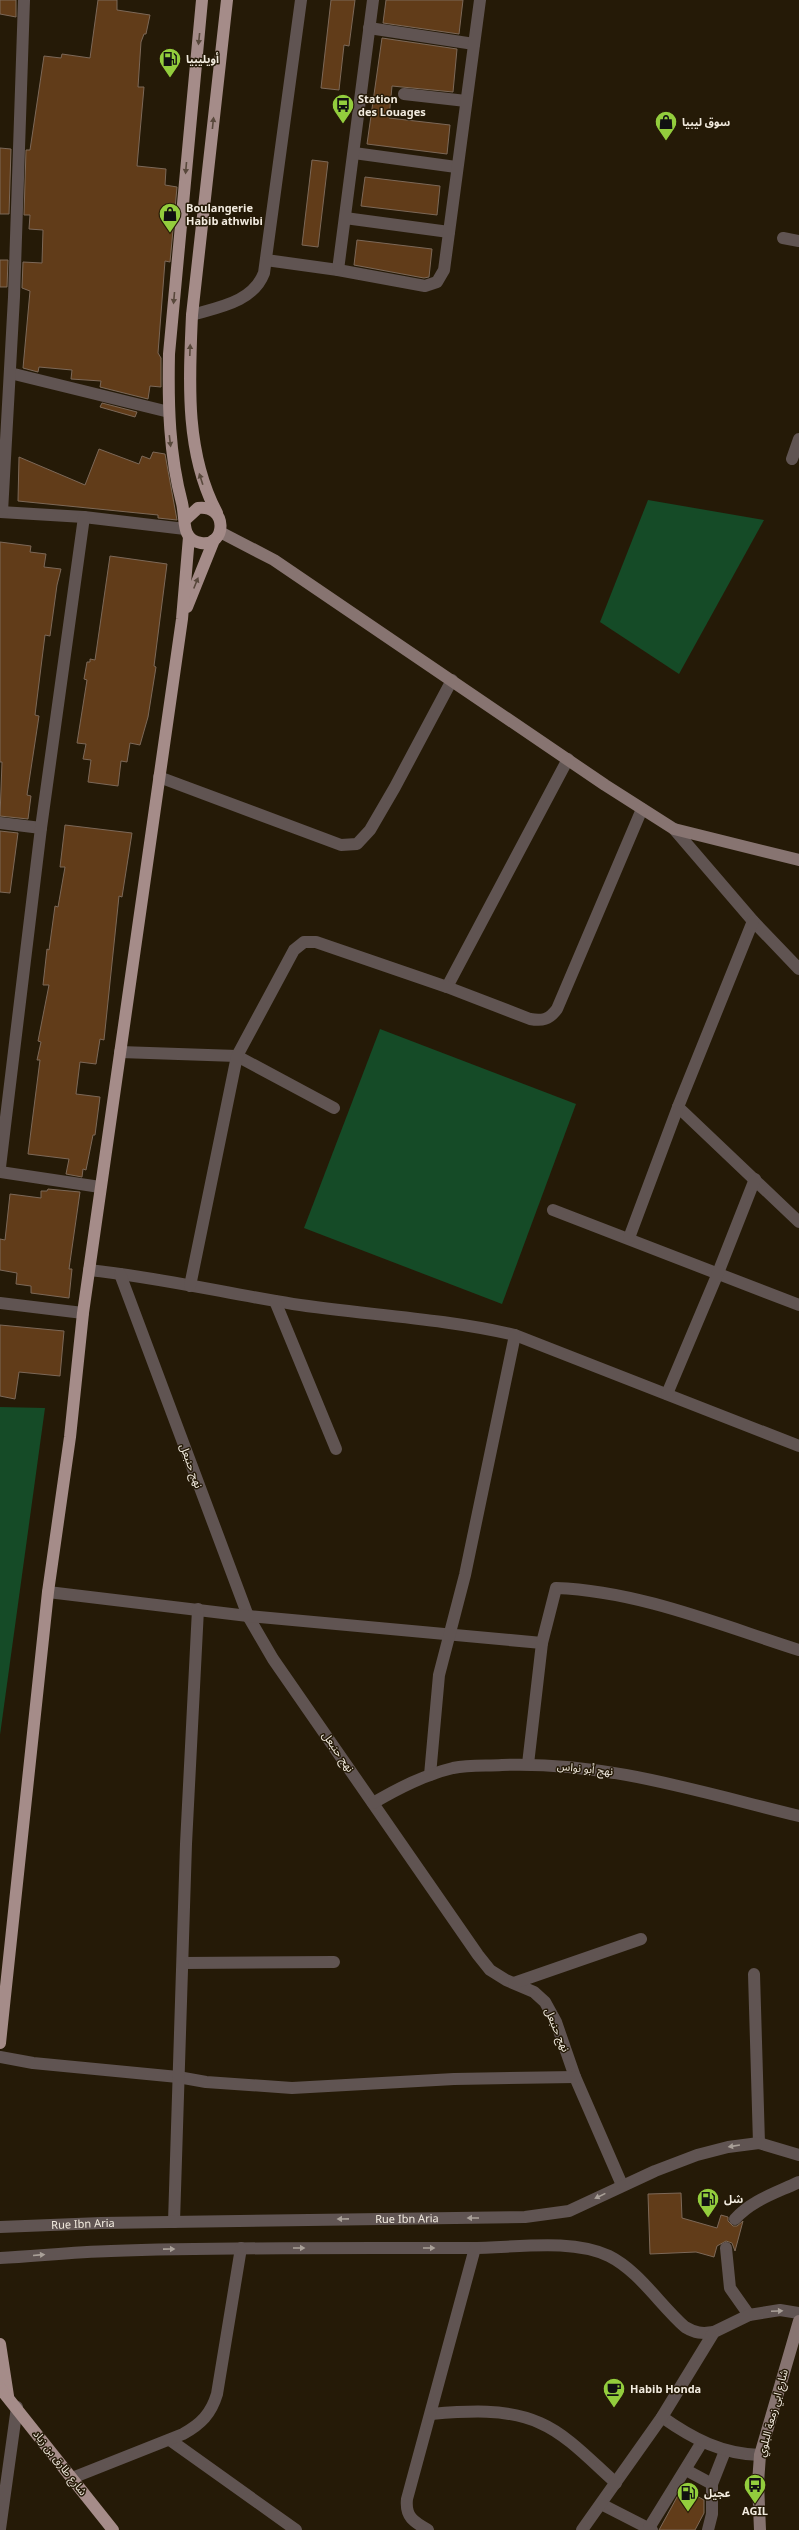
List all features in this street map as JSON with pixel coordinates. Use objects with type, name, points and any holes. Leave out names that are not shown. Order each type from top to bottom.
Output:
[{"type":"main road","points":[[0,2043],[48,1592],[70,1437],[83,1313],[182,620],[187,528],[174,467],[169,412],[169,354],[202,0]]},
{"type":"main road","points":[[182,620],[217,536],[220,520],[201,480],[194,442],[190,358],[192,315],[227,0]]},
{"type":"main road","points":[[187,528],[193,511],[203,508],[217,514]]},
{"type":"main road","points":[[187,528],[198,543],[209,543],[217,536]]},
{"type":"main road","name":"شارع طارق بن زياد","points":[[0,2344],[4,2392],[113,2530]]},
{"type":"street","points":[[24,0],[10,373],[1,512],[84,517],[187,528]]},
{"type":"street","points":[[192,315],[246,296],[260,282],[266,260],[301,0]]},
{"type":"street","points":[[338,270],[373,0]]},
{"type":"street","points":[[266,260],[338,270],[425,286],[432,285],[437,282],[444,270],[456,166],[480,0]]},
{"type":"street","points":[[369,28],[474,44]]},
{"type":"street","points":[[404,94],[466,101]]},
{"type":"street","points":[[354,153],[456,166]]},
{"type":"street","points":[[345,218],[449,232]]},
{"type":"street","points":[[784,238],[799,241]]},
{"type":"street","points":[[10,373],[169,412]]},
{"type":"street","points":[[792,459],[799,439]]},
{"type":"street","points":[[0,1167],[41,828],[84,517]]},
{"type":"street","points":[[217,536],[274,560],[642,809],[674,829],[753,921],[799,969]]},
{"type":"street","points":[[159,776],[341,845],[357,844],[370,830],[395,787],[452,680]]},
{"type":"street","points":[[447,986],[568,759]]},
{"type":"street","points":[[190,1286],[237,1056],[290,956],[304,942],[316,942],[447,986],[530,1019],[543,1021],[553,1015],[642,809]]},
{"type":"street","points":[[0,823],[41,828]]},
{"type":"street","points":[[674,829],[799,860]]},
{"type":"street","points":[[629,1238],[678,1107],[753,921]]},
{"type":"street","points":[[120,1052],[237,1056],[334,1108]]},
{"type":"street","points":[[678,1107],[799,1222]]},
{"type":"street","points":[[0,1172],[100,1187]]},
{"type":"street","points":[[667,1394],[718,1273],[754,1179]]},
{"type":"street","points":[[553,1210],[629,1238],[799,1305]]},
{"type":"street","points":[[89,1270],[275,1301],[466,1324],[515,1335],[799,1446]]},
{"type":"street","name":"نهج حنبعل","points":[[120,1274],[248,1616],[273,1659],[478,1955],[490,1970],[534,1992],[545,2002],[556,2022],[575,2077],[622,2186]]},
{"type":"street","points":[[275,1301],[336,1449]]},
{"type":"street","points":[[0,1303],[83,1313]]},
{"type":"street","points":[[430,1775],[439,1675],[451,1635],[515,1335]]},
{"type":"street","points":[[528,1764],[542,1644],[556,1588],[602,1592],[640,1601],[799,1650]]},
{"type":"street","points":[[48,1592],[248,1616],[542,1644]]},
{"type":"street","points":[[174,2222],[178,2077],[198,1609]]},
{"type":"street","name":"نهج أبو نواس","points":[[373,1803],[430,1775],[455,1768],[528,1764],[589,1768],[637,1776],[799,1816]]},
{"type":"street","points":[[514,1983],[641,1939]]},
{"type":"street","points":[[183,1963],[334,1962]]},
{"type":"street","points":[[754,1974],[758,2143]]},
{"type":"street","points":[[0,2057],[40,2064],[178,2077],[206,2082],[292,2088],[454,2079],[575,2077]]},
{"type":"street","name":"Rue Ibn Aria","points":[[0,2227],[174,2222],[525,2218],[569,2211],[622,2186],[697,2155],[758,2143],[799,2155]]},
{"type":"street","points":[[735,2219],[744,2208],[799,2182]]},
{"type":"street","points":[[0,2258],[109,2251],[241,2248],[475,2248],[557,2246],[585,2249],[609,2256],[633,2274],[684,2327],[694,2332],[704,2334],[714,2332],[749,2315],[780,2310],[799,2313]]},
{"type":"street","points":[[72,2478],[170,2440],[200,2424],[214,2404],[226,2350],[241,2248]]},
{"type":"street","points":[[428,2530],[412,2520],[406,2508],[475,2248]]},
{"type":"street","points":[[726,2248],[730,2288],[749,2315]]},
{"type":"street","name":"شارع ابي زمعة البلوي","points":[[760,2530],[758,2483],[760,2456],[795,2348],[799,2321]]},
{"type":"street","points":[[582,2530],[662,2417],[714,2332]]},
{"type":"street","points":[[0,2529],[17,2407]]},
{"type":"street","points":[[431,2414],[472,2411],[501,2413],[525,2417],[540,2423],[557,2433],[616,2483]]},
{"type":"street","points":[[662,2417],[702,2442],[725,2451],[760,2456]]},
{"type":"street","points":[[170,2440],[296,2530]]},
{"type":"street","points":[[601,2504],[651,2529],[666,2498],[686,2470],[702,2442]]},
{"type":"street","points":[[708,2530],[712,2514],[712,2484],[725,2451]]},
{"type":"street","points":[[686,2470],[712,2484]]},
{"type":"green space","points":[[648,500],[764,520],[679,674],[600,622]]},
{"type":"green space","points":[[380,1029],[576,1104],[502,1304],[304,1228]]},
{"type":"green space","points":[[0,1407],[45,1408],[0,1735]]},
{"type":"building","points":[[0,0],[16,0],[16,17],[0,14]]},
{"type":"building","points":[[98,0],[117,0],[117,10],[150,15],[146,34],[144,34],[141,42],[138,87],[144,87],[137,166],[166,169],[165,185],[177,187],[170,262],[165,261],[158,353],[161,358],[161,387],[150,386],[148,399],[100,387],[101,381],[71,379],[72,370],[39,367],[38,372],[23,368],[30,291],[22,288],[23,262],[42,263],[43,230],[29,229],[30,215],[24,215],[26,150],[30,150],[44,56],[61,58],[62,54],[90,58]]},
{"type":"building","points":[[331,0],[355,0],[349,46],[344,45],[339,90],[321,88]]},
{"type":"building","points":[[386,0],[463,0],[459,34],[383,23]]},
{"type":"building","points":[[382,38],[457,49],[453,92],[392,86],[389,118],[450,125],[447,154],[367,144]]},
{"type":"building","points":[[0,148],[11,149],[9,214],[0,214]]},
{"type":"building","points":[[312,160],[328,162],[318,247],[302,245]]},
{"type":"building","points":[[365,177],[440,186],[437,215],[361,206]]},
{"type":"building","points":[[357,240],[432,249],[429,277],[424,278],[354,265]]},
{"type":"building","points":[[0,260],[8,260],[7,287],[0,287]]},
{"type":"building","points":[[102,403],[137,412],[135,417],[100,407]]},
{"type":"building","points":[[99,449],[139,464],[142,456],[150,459],[153,452],[165,454],[177,520],[158,518],[158,515],[18,501],[19,457],[85,485]]},
{"type":"building","points":[[0,542],[31,546],[30,552],[46,554],[44,567],[61,569],[57,585],[50,636],[45,635],[35,715],[39,716],[27,795],[31,796],[28,819],[0,816],[2,762],[0,762]]},
{"type":"building","points":[[110,556],[167,564],[154,666],[156,667],[148,717],[140,745],[130,743],[127,762],[121,761],[118,786],[88,782],[91,760],[83,759],[86,744],[77,743],[87,680],[84,679],[87,662],[90,662],[90,659],[95,660]]},
{"type":"building","points":[[65,825],[132,833],[122,897],[119,896],[104,1040],[100,1039],[96,1064],[80,1062],[76,1094],[100,1097],[95,1135],[93,1135],[86,1170],[83,1169],[82,1177],[66,1174],[69,1159],[28,1154],[40,1060],[37,1060],[41,1042],[38,1041],[49,985],[43,985],[47,949],[49,950],[55,906],[58,907],[65,867],[60,867]]},
{"type":"building","points":[[0,831],[18,833],[10,893],[0,892]]},
{"type":"building","points":[[48,1189],[80,1192],[69,1269],[72,1269],[69,1298],[31,1293],[31,1286],[16,1284],[17,1273],[0,1270],[0,1239],[5,1240],[10,1194],[41,1198],[41,1191],[47,1191]]},
{"type":"building","points":[[0,1325],[64,1331],[60,1376],[19,1372],[15,1399],[0,1396]]},
{"type":"building","points":[[681,2193],[682,2218],[717,2228],[721,2215],[728,2217],[728,2221],[733,2226],[737,2226],[743,2221],[735,2251],[732,2243],[726,2241],[717,2246],[714,2257],[696,2252],[650,2254],[648,2194]]},
{"type":"building","points":[[682,2488],[704,2500],[704,2513],[695,2530],[659,2530]]},
{"type":"place","name":"أويليبيا","points":[[170,78]]},
{"type":"place","name":"Station des Louages","points":[[343,124]]},
{"type":"place","name":"سوق ليبيا","points":[[666,142]]},
{"type":"place","name":"Boulangerie Habib athwibi","points":[[170,234]]},
{"type":"place","name":"شل","points":[[708,2218]]},
{"type":"place","name":"Habib Honda","points":[[614,2408]]},
{"type":"place","name":"AGIL","points":[[755,2504]]},
{"type":"place","name":"عجيل","points":[[688,2512]]}]
